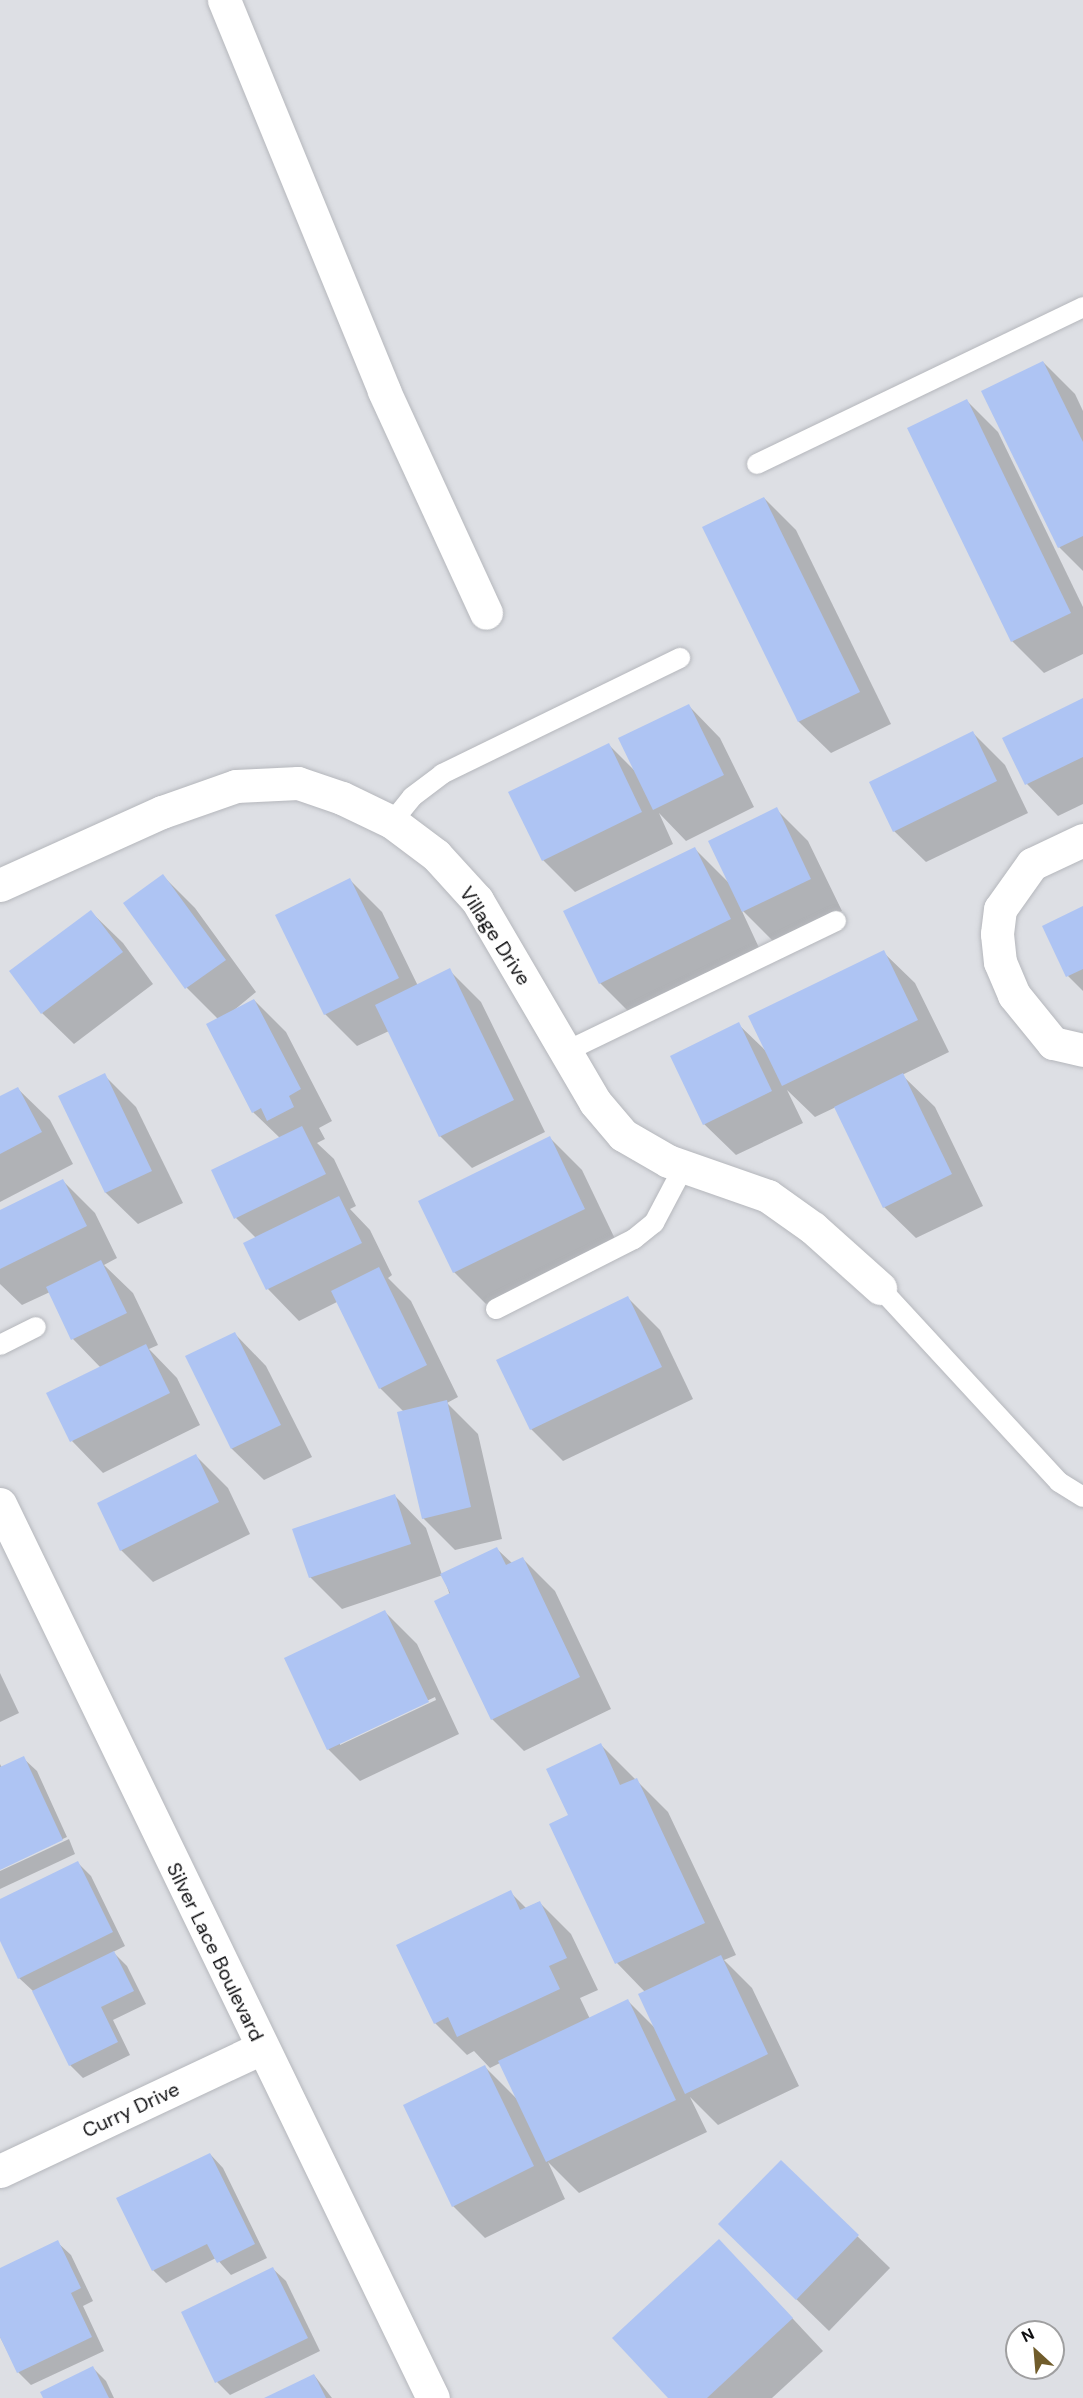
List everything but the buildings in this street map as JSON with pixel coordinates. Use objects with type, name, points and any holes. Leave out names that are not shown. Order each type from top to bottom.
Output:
[{"type":"street","points":[[224,0],[384,391],[486,613]]},
{"type":"street","name":"Village Drive","points":[[0,885],[162,812],[236,786],[298,783],[392,822],[436,855],[477,900],[595,1102],[623,1136],[684,1166],[768,1196],[813,1228],[880,1288]]},
{"type":"street","points":[[1083,840],[1032,864],[1000,909],[997,934],[1000,962],[1014,995],[1053,1043],[1083,1050]]},
{"type":"street","name":"Silver Lace Boulevard","points":[[0,1503],[261,2048],[433,2398]]},
{"type":"street","name":"Curry Drive","points":[[0,2172],[261,2048]]},
{"type":"lane","points":[[757,464],[1083,307]]},
{"type":"lane","points":[[392,822],[412,797],[442,774],[680,658]]},
{"type":"lane","points":[[565,1052],[836,921]]},
{"type":"lane","points":[[496,1309],[634,1239],[654,1223],[684,1166]]},
{"type":"lane","points":[[880,1288],[1059,1482],[1083,1497]]},
{"type":"lane","points":[[0,1345],[36,1327]]}]
